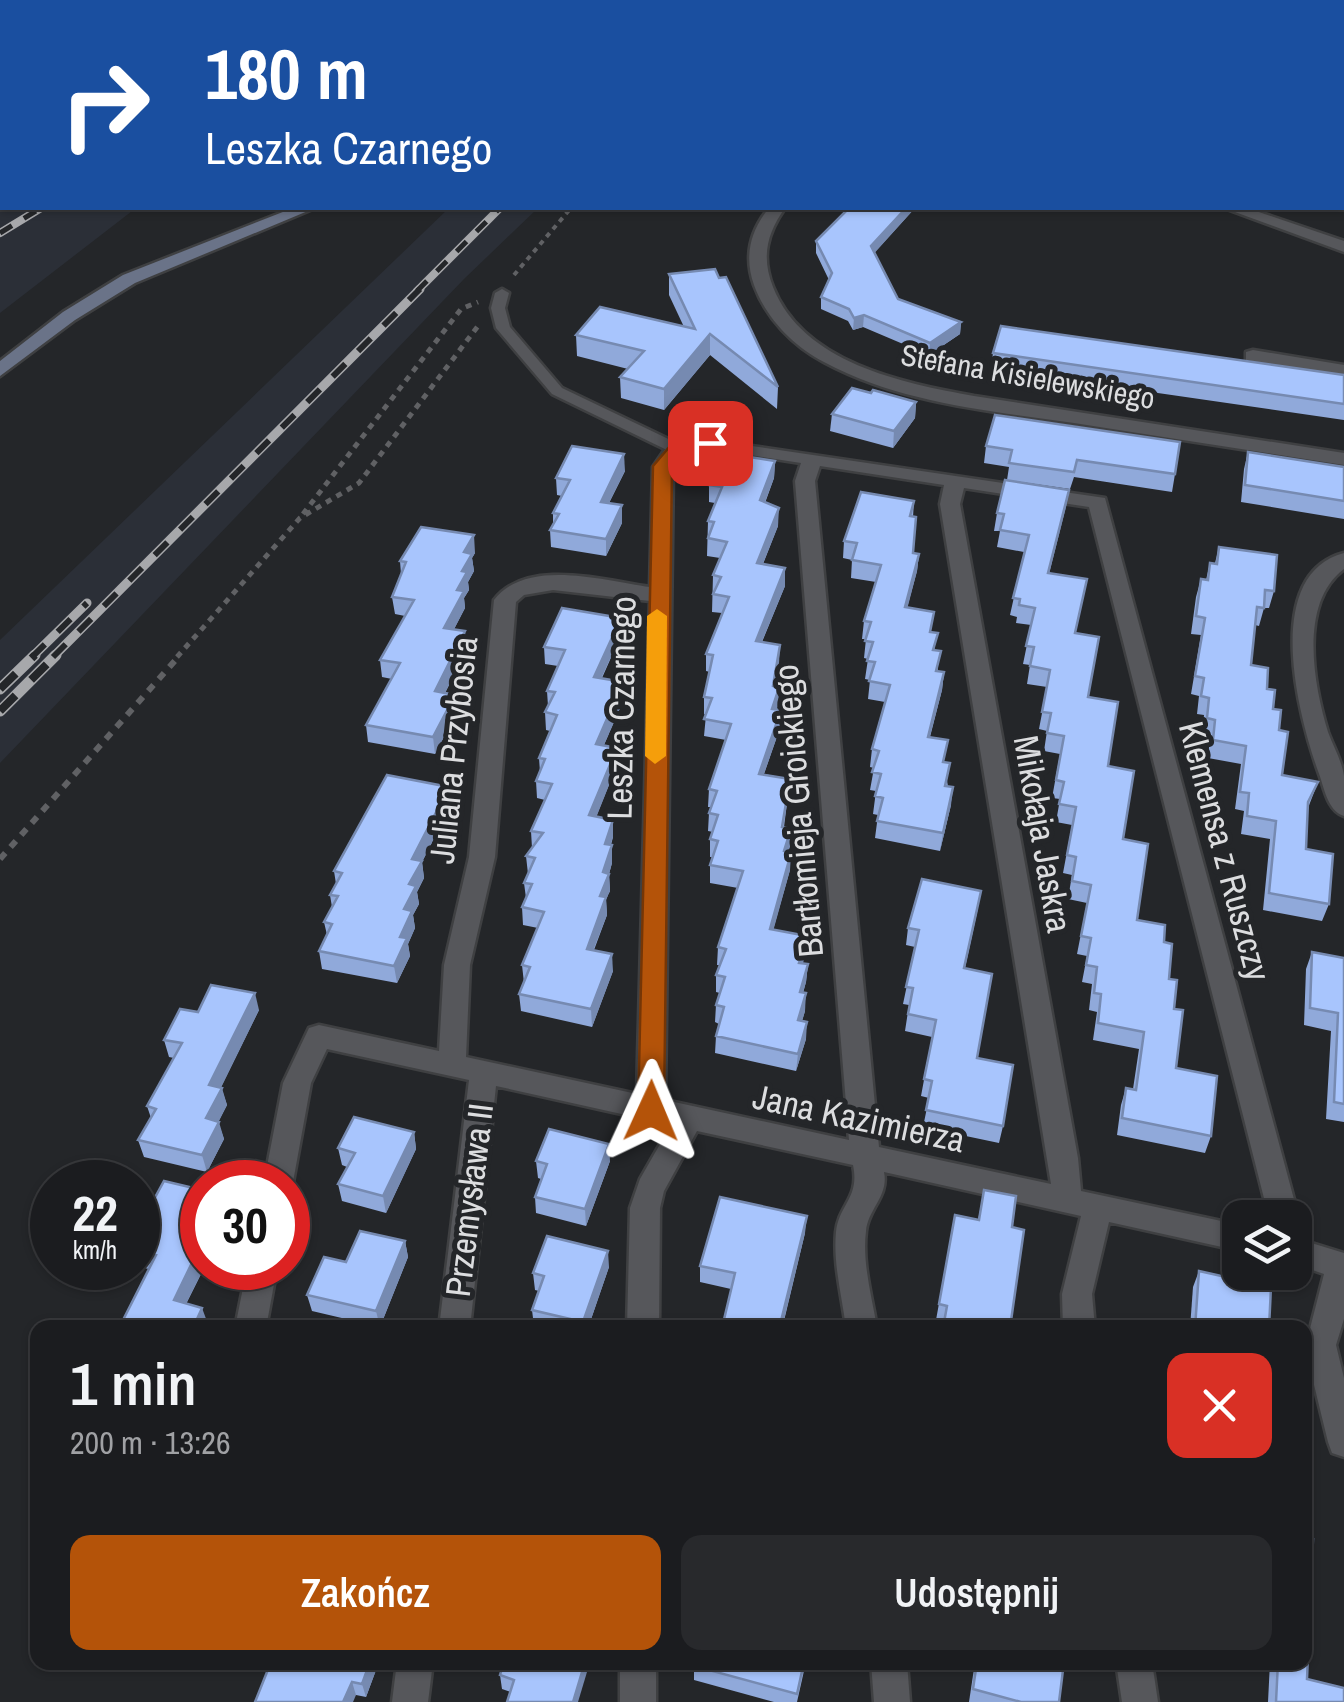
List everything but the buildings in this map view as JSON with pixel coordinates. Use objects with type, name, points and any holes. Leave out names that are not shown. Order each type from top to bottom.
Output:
[{"type":"main road","points":[[0,370],[69,316],[129,279],[302,210]]},
{"type":"street","name":"Stefana Kisielewskiego","points":[[776,210],[758,236],[757,254],[758,270],[774,309],[805,342],[856,370],[946,398],[1344,459]]},
{"type":"street","points":[[1238,210],[1344,247]]},
{"type":"street","points":[[1253,356],[1344,371]]},
{"type":"street","points":[[678,448],[710,443],[956,480]]},
{"type":"street","name":"Leszka Czarnego","points":[[651,1111],[662,466],[678,448]]},
{"type":"street","name":"Bartłomieja Groickiego","points":[[812,458],[805,481],[859,1119],[872,1186],[851,1228],[851,1258],[861,1320]]},
{"type":"street","name":"Klemensa z Ruszczy","points":[[956,480],[1098,502],[1279,1200]]},
{"type":"street","name":"Mikołaja Jaskra","points":[[956,480],[950,504],[1060,1138],[1067,1202]]},
{"type":"street","points":[[1344,560],[1328,568],[1319,581],[1302,642],[1302,664],[1313,721],[1344,807]]},
{"type":"street","name":"Juliana Przybosia","points":[[452,1066],[457,965],[482,857],[505,600],[514,588],[532,582],[658,595]]},
{"type":"street","name":"Jana Kazimierza","points":[[282,1160],[297,1083],[319,1036],[1222,1234]]},
{"type":"street","name":"Przemysława II","points":[[455,1320],[484,1073]]},
{"type":"street","points":[[643,1320],[645,1208],[650,1188],[675,1149],[688,1119]]},
{"type":"street","points":[[1079,1320],[1077,1294],[1098,1208]]},
{"type":"street","points":[[1312,1256],[1342,1266],[1320,1345],[1344,1442]]},
{"type":"street","points":[[252,1320],[258,1290]]},
{"type":"street","points":[[410,1702],[414,1670]]},
{"type":"street","points":[[638,1670],[638,1702]]},
{"type":"street","points":[[890,1670],[892,1702]]},
{"type":"street","points":[[1135,1670],[1140,1702]]},
{"type":"lane","points":[[502,293],[498,308],[503,328],[557,391],[678,448]]},
{"type":"path","points":[[300,518],[359,483],[528,254],[569,210]]},
{"type":"path","points":[[0,859],[300,518],[461,308],[502,293]]},
{"type":"shaded area","points":[[0,210],[133,210],[0,313]]},
{"type":"shaded area","points":[[447,210],[536,210],[464,279],[0,763],[0,640]]},
{"type":"railway","points":[[0,233],[38,210]]},
{"type":"railway","points":[[417,291],[498,210]]},
{"type":"railway","points":[[53,657],[420,289]]},
{"type":"railway","points":[[32,657],[87,603]]},
{"type":"railway","points":[[0,689],[35,655]]},
{"type":"railway","points":[[0,711],[56,655]]},
{"type":"slow traffic","points":[[655,756],[657,616]]},
{"type":"route","points":[[651,1111],[662,466],[678,448],[710,443]]}]
